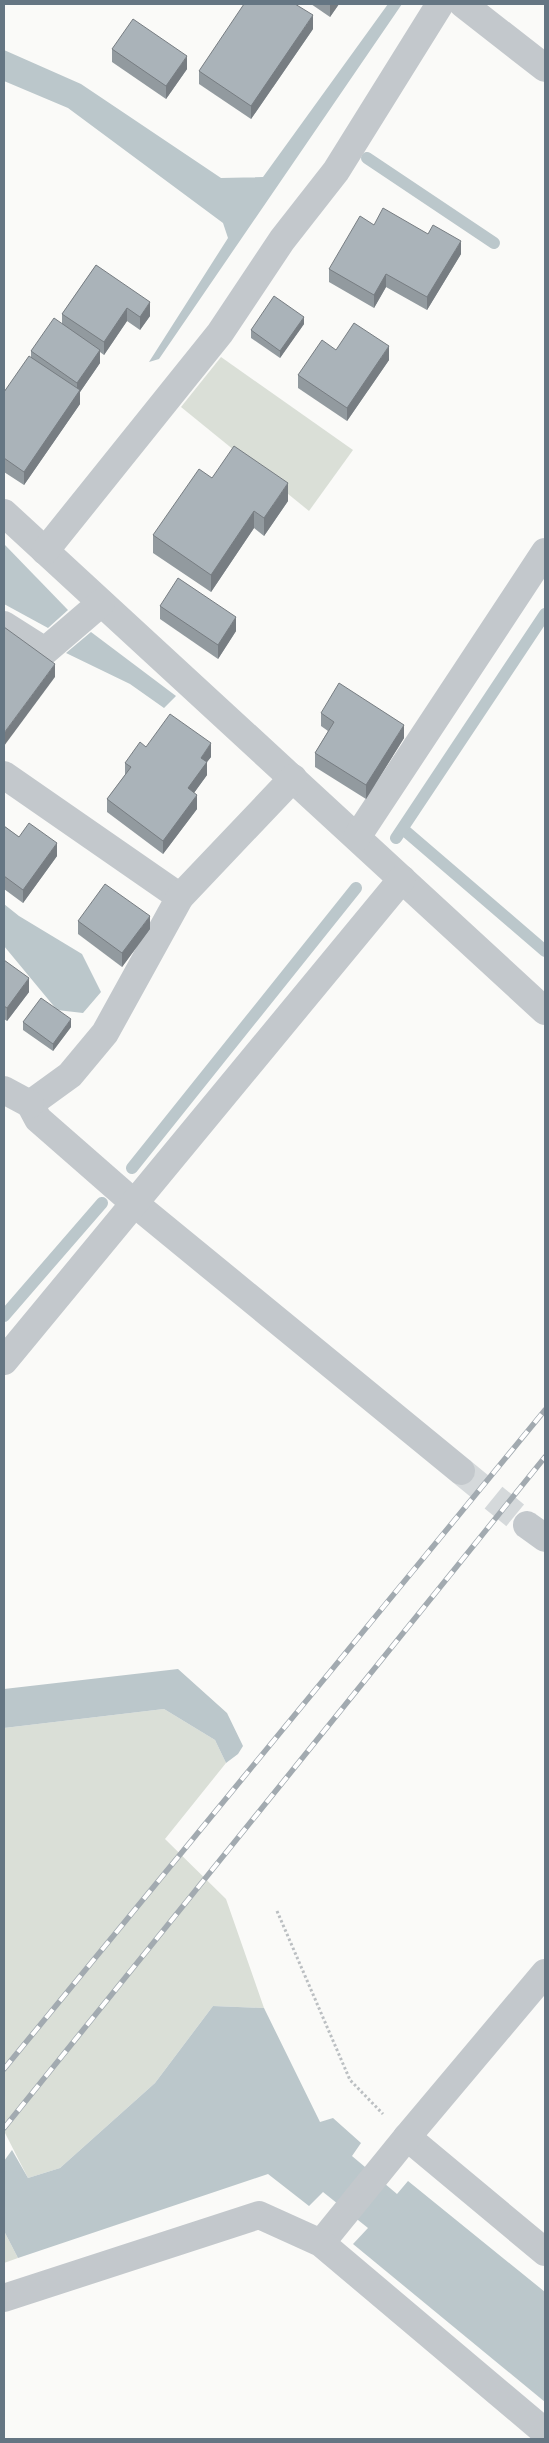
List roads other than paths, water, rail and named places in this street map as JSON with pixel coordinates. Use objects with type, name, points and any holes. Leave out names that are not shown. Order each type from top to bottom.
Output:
[{"type":"street","points":[[45,551],[220,333],[282,240],[336,171],[440,4]]},
{"type":"street","points":[[463,4],[545,68]]},
{"type":"street","points":[[4,513],[545,1011]]},
{"type":"street","points":[[357,837],[545,552]]},
{"type":"street","points":[[4,625],[45,651],[101,603]]},
{"type":"street","points":[[4,775],[180,897]]},
{"type":"street","points":[[30,1104],[70,1075],[105,1033],[180,897],[293,778]]},
{"type":"street","points":[[4,1362],[402,879]]},
{"type":"street","points":[[4,1090],[30,1104],[38,1119],[134,1203],[461,1471]]},
{"type":"street","points":[[321,2243],[545,1973]]},
{"type":"street","points":[[407,2137],[545,2252]]},
{"type":"street","points":[[4,2298],[259,2215],[321,2243],[545,2432]]},
{"type":"waterway","points":[[367,158],[494,243]]},
{"type":"waterway","points":[[396,838],[545,614]]},
{"type":"waterway","points":[[403,829],[545,951]]},
{"type":"waterway","points":[[132,1168],[356,888]]},
{"type":"waterway","points":[[4,1316],[102,1203]]},
{"type":"tunnel","points":[[461,1471],[527,1525]]},
{"type":"railway","points":[[4,2069],[545,1410]]},
{"type":"railway","points":[[4,2128],[545,1457]]}]
